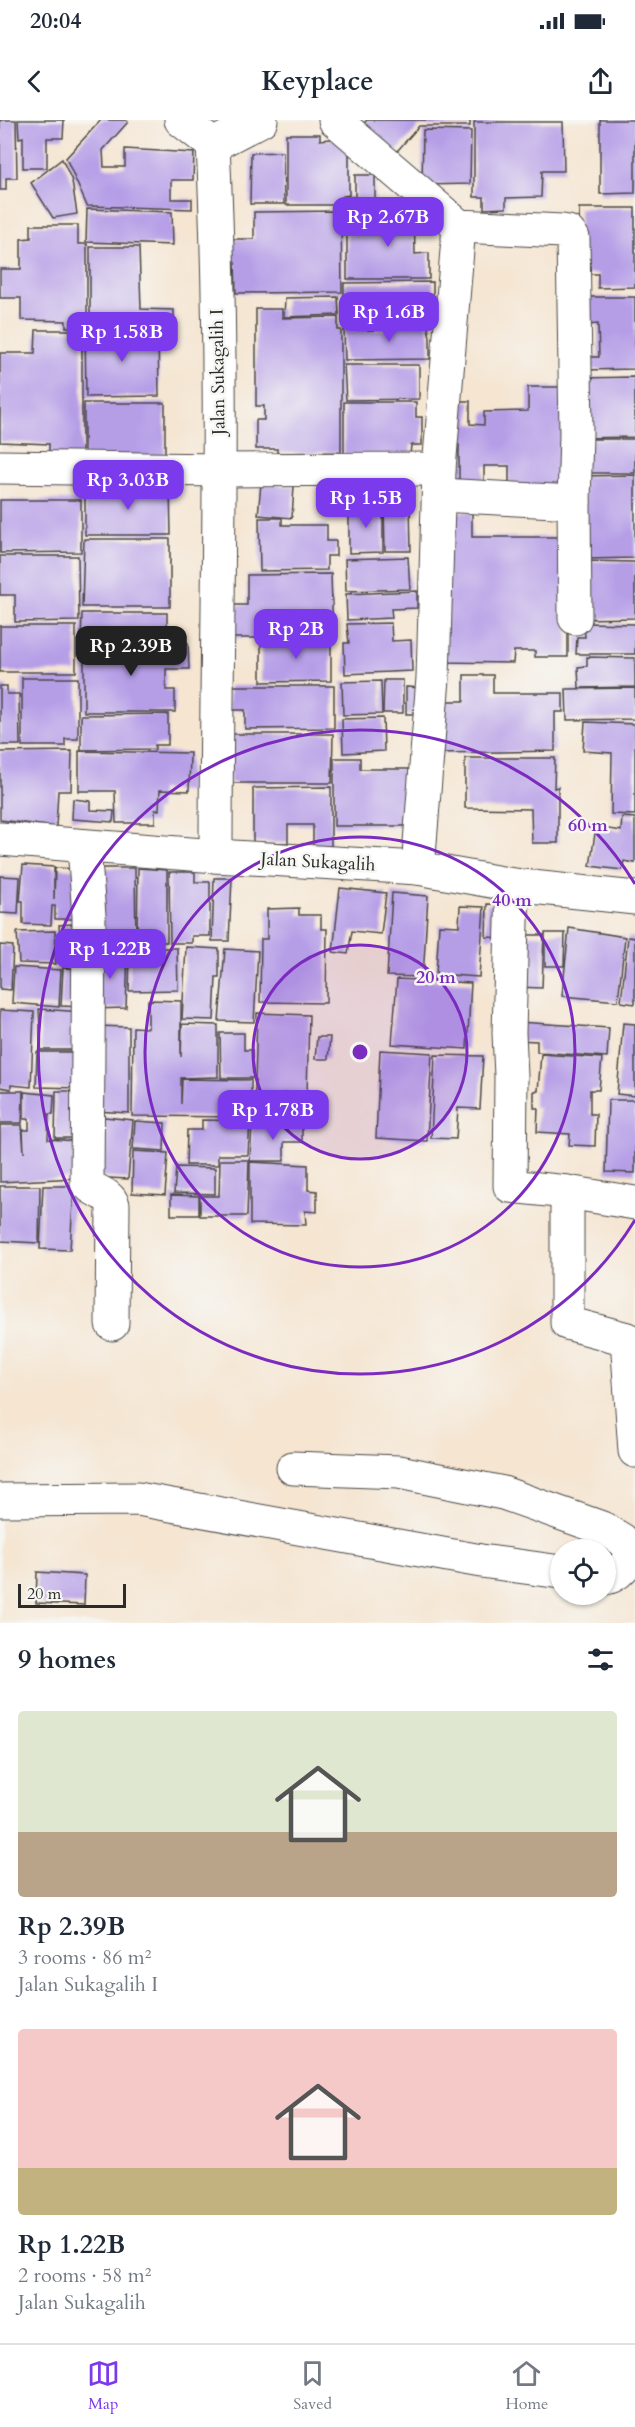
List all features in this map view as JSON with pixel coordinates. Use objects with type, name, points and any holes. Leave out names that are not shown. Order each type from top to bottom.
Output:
[{"type":"street","points":[[181,120],[213,145],[261,120]]},
{"type":"street","points":[[335,120],[459,226],[562,231],[568,232],[573,238],[576,434],[575,618]]},
{"type":"street","name":"Jalan Sukagalih I","points":[[213,145],[219,470],[216,856]]},
{"type":"street","points":[[418,868],[433,678],[439,482],[459,226]]},
{"type":"street","points":[[0,467],[219,470],[439,482],[574,502]]},
{"type":"street","name":"Jalan Sukagalih","points":[[0,839],[216,856],[418,868],[513,885],[635,898]]},
{"type":"street","points":[[84,846],[89,916],[87,1183],[109,1197],[113,1205],[112,1324]]},
{"type":"street","points":[[513,885],[509,1033],[510,1186],[635,1203]]},
{"type":"street","points":[[567,1192],[567,1323],[627,1339],[635,1451]]},
{"type":"street","points":[[293,1468],[399,1472],[503,1493],[602,1528],[622,1540],[634,1555],[621,1571],[616,1573]]},
{"type":"street","points":[[0,1500],[138,1499],[481,1561],[550,1570]]},
{"type":"building","points":[[0,120],[16,120],[17,178],[6,178],[6,190],[0,190]]},
{"type":"building","points":[[18,120],[64,120],[63,138],[47,138],[47,168],[23,168],[23,137],[19,138]]},
{"type":"building","points":[[101,120],[126,120],[128,122],[103,150],[104,167],[125,167],[125,149],[194,153],[193,180],[171,180],[171,199],[192,199],[192,209],[87,206],[66,158]]},
{"type":"building","points":[[367,120],[470,120],[470,126],[419,126],[392,157],[360,127]]},
{"type":"building","points":[[600,120],[635,120],[635,193],[600,194]]},
{"type":"building","points":[[474,122],[563,122],[564,171],[542,171],[541,197],[506,198],[506,208],[484,209],[484,197],[474,197]]},
{"type":"building","points":[[423,130],[471,131],[470,184],[422,185]]},
{"type":"building","points":[[286,134],[320,134],[320,140],[342,138],[349,146],[349,195],[343,196],[344,205],[286,205]]},
{"type":"building","points":[[283,152],[284,204],[250,204],[251,153]]},
{"type":"building","points":[[62,159],[72,181],[77,214],[53,218],[31,183]]},
{"type":"building","points":[[355,175],[375,175],[375,231],[345,231],[345,197],[355,197]]},
{"type":"building","points":[[377,205],[414,205],[415,254],[429,253],[429,279],[347,279],[347,234],[377,233]]},
{"type":"building","points":[[579,208],[635,208],[635,287],[598,288],[598,274],[586,274],[580,251]]},
{"type":"building","points":[[87,209],[172,212],[173,245],[86,242]]},
{"type":"building","points":[[341,211],[342,292],[236,293],[232,239],[254,239],[254,212]]},
{"type":"building","points":[[31,225],[78,225],[78,244],[87,244],[87,327],[66,327],[66,321],[21,320],[21,298],[0,298],[0,269],[21,269],[21,239],[31,238]]},
{"type":"building","points":[[90,247],[139,247],[141,309],[174,310],[174,325],[90,326]]},
{"type":"building","points":[[433,282],[433,309],[424,309],[424,321],[387,321],[388,327],[344,328],[344,283]]},
{"type":"building","points":[[338,297],[339,315],[284,317],[285,298]]},
{"type":"building","points":[[586,297],[635,297],[635,369],[582,370],[582,357],[599,357],[598,324],[587,325]]},
{"type":"building","points":[[256,309],[282,309],[282,318],[338,317],[338,330],[341,330],[341,452],[277,453],[277,449],[256,449],[256,420],[264,420],[264,406],[256,406]]},
{"type":"building","points":[[390,323],[427,323],[430,337],[430,359],[345,360],[344,330],[390,330]]},
{"type":"building","points":[[85,329],[158,331],[159,396],[86,397]]},
{"type":"building","points":[[36,330],[82,330],[82,457],[49,457],[49,444],[0,442],[0,353],[35,353]]},
{"type":"building","points":[[344,365],[419,365],[419,399],[346,400]]},
{"type":"building","points":[[635,377],[635,437],[579,438],[580,378]]},
{"type":"building","points":[[528,387],[564,387],[563,489],[509,487],[509,466],[484,466],[484,486],[459,484],[459,445],[447,444],[449,401],[470,401],[470,424],[484,425],[484,412],[528,411]]},
{"type":"building","points":[[344,402],[416,402],[416,417],[422,417],[422,445],[411,445],[410,455],[344,455]]},
{"type":"building","points":[[84,403],[165,403],[165,457],[84,457]]},
{"type":"building","points":[[578,439],[635,439],[635,473],[578,473]]},
{"type":"building","points":[[635,475],[635,558],[585,559],[583,476]]},
{"type":"building","points":[[261,484],[294,486],[292,518],[258,515]]},
{"type":"building","points":[[85,487],[170,487],[171,535],[85,535]]},
{"type":"building","points":[[0,500],[81,500],[81,552],[0,553]]},
{"type":"building","points":[[410,504],[411,551],[385,551],[384,505]]},
{"type":"building","points":[[349,505],[383,505],[383,552],[349,553]]},
{"type":"building","points":[[443,512],[472,512],[472,537],[561,537],[568,543],[568,657],[535,657],[535,651],[514,651],[513,663],[442,662]]},
{"type":"building","points":[[259,518],[282,518],[282,525],[327,525],[327,541],[336,541],[336,556],[327,556],[327,570],[260,571]]},
{"type":"building","points":[[84,539],[170,539],[170,607],[82,607]]},
{"type":"building","points":[[0,556],[78,556],[79,621],[15,622],[15,595],[0,595]]},
{"type":"building","points":[[408,557],[410,589],[346,591],[345,559]]},
{"type":"building","points":[[583,561],[635,562],[635,618],[583,619]]},
{"type":"building","points":[[331,574],[333,638],[226,638],[226,605],[247,605],[247,575]]},
{"type":"building","points":[[417,591],[417,608],[391,609],[392,618],[347,620],[346,594]]},
{"type":"building","points":[[82,613],[167,613],[167,640],[81,641]]},
{"type":"building","points":[[391,623],[392,641],[411,640],[412,671],[345,674],[344,643],[349,643],[347,624]]},
{"type":"building","points":[[584,623],[635,624],[635,654],[576,654],[577,637],[585,637]]},
{"type":"building","points":[[0,626],[76,626],[76,672],[0,672]]},
{"type":"building","points":[[261,639],[331,639],[331,681],[261,682]]},
{"type":"building","points":[[188,643],[189,669],[166,669],[166,690],[175,690],[175,712],[84,712],[84,644]]},
{"type":"building","points":[[587,657],[635,658],[635,687],[579,688],[578,667],[587,666]]},
{"type":"building","points":[[464,675],[493,675],[493,693],[563,693],[563,712],[555,712],[555,751],[436,753],[436,701],[464,701]]},
{"type":"building","points":[[22,678],[78,678],[78,739],[65,739],[65,746],[22,746]]},
{"type":"building","points":[[384,680],[403,680],[403,713],[383,713]]},
{"type":"building","points":[[381,681],[382,714],[343,715],[342,682]]},
{"type":"building","points":[[0,686],[7,686],[7,694],[19,694],[20,745],[0,745]]},
{"type":"building","points":[[229,686],[334,686],[334,728],[245,729],[245,710],[229,710]]},
{"type":"building","points":[[406,687],[423,688],[423,714],[406,714]]},
{"type":"building","points":[[635,688],[635,719],[567,720],[566,689]]},
{"type":"building","points":[[168,714],[168,745],[155,745],[155,749],[81,750],[81,715]]},
{"type":"building","points":[[383,718],[384,751],[343,753],[342,719]]},
{"type":"building","points":[[585,722],[635,724],[635,815],[611,814],[612,753],[583,751]]},
{"type":"building","points":[[229,734],[333,734],[332,783],[230,783]]},
{"type":"building","points":[[72,751],[71,791],[58,791],[56,827],[0,820],[0,752]]},
{"type":"building","points":[[79,751],[190,753],[189,791],[160,790],[159,810],[155,810],[155,823],[116,823],[115,791],[79,791]]},
{"type":"building","points":[[334,758],[360,758],[360,769],[410,769],[410,826],[334,826]]},
{"type":"building","points":[[465,758],[555,758],[554,788],[558,787],[558,843],[532,843],[531,809],[465,808]]},
{"type":"building","points":[[331,787],[331,846],[313,846],[313,825],[288,825],[288,843],[253,842],[253,788]]},
{"type":"building","points":[[73,799],[90,801],[90,810],[114,811],[113,822],[72,819]]},
{"type":"building","points":[[622,817],[635,818],[635,863],[624,861],[622,870],[590,866],[596,827],[621,831]]},
{"type":"building","points":[[23,865],[54,867],[54,899],[55,868],[83,869],[85,919],[55,919],[55,906],[52,906],[51,925],[23,924],[23,901],[20,901]]},
{"type":"building","points":[[94,868],[135,868],[136,945],[94,944]]},
{"type":"building","points":[[138,868],[167,870],[167,942],[137,942]]},
{"type":"building","points":[[169,872],[195,872],[195,882],[210,882],[210,936],[192,936],[192,943],[170,943]]},
{"type":"building","points":[[0,876],[20,877],[18,914],[0,913]]},
{"type":"building","points":[[214,878],[232,878],[229,941],[212,941]]},
{"type":"building","points":[[340,888],[386,893],[381,934],[352,931],[348,954],[333,952]]},
{"type":"building","points":[[392,893],[428,896],[423,977],[387,976]]},
{"type":"building","points":[[487,904],[509,905],[507,938],[486,937]]},
{"type":"building","points":[[460,906],[484,907],[479,977],[436,974],[439,925],[459,926]]},
{"type":"building","points":[[299,908],[299,915],[321,915],[321,929],[327,929],[326,1003],[260,1002],[261,939],[267,939],[267,909]]},
{"type":"building","points":[[82,923],[85,966],[62,966],[59,925]]},
{"type":"building","points":[[569,928],[625,937],[618,1001],[562,996]]},
{"type":"building","points":[[55,931],[56,964],[19,963],[17,932]]},
{"type":"building","points":[[545,933],[565,933],[564,966],[545,966]]},
{"type":"building","points":[[518,935],[544,935],[542,988],[516,987]]},
{"type":"building","points":[[628,937],[635,938],[635,1004],[621,1002]]},
{"type":"building","points":[[0,945],[13,946],[11,990],[0,989]]},
{"type":"building","points":[[186,947],[219,949],[219,977],[216,977],[214,1020],[182,1019]]},
{"type":"building","points":[[130,948],[177,948],[178,990],[129,991]]},
{"type":"building","points":[[225,949],[258,951],[254,1022],[219,1021]]},
{"type":"building","points":[[128,950],[126,1008],[92,1009],[94,951]]},
{"type":"building","points":[[14,967],[61,970],[59,1007],[12,1003]]},
{"type":"building","points":[[63,968],[87,969],[84,1007],[61,1006]]},
{"type":"building","points":[[397,979],[471,983],[467,1049],[392,1044]]},
{"type":"building","points":[[148,1000],[181,1001],[181,1057],[182,1024],[218,1025],[218,1077],[181,1078],[181,1104],[182,1079],[251,1080],[251,1117],[132,1116],[133,1027],[148,1028]]},
{"type":"building","points":[[39,1009],[83,1012],[83,1050],[41,1050]]},
{"type":"building","points":[[0,1010],[34,1012],[31,1087],[11,1085],[11,1089],[0,1087]]},
{"type":"building","points":[[257,1013],[309,1015],[307,1094],[284,1093],[283,1107],[305,1108],[305,1123],[254,1121]]},
{"type":"building","points":[[518,1022],[609,1028],[607,1057],[537,1052],[537,1041],[516,1040]]},
{"type":"building","points":[[623,1023],[635,1024],[635,1096],[617,1094]]},
{"type":"building","points":[[94,1026],[129,1027],[129,1113],[95,1111]]},
{"type":"building","points":[[220,1033],[244,1033],[244,1050],[252,1050],[253,1078],[221,1078]]},
{"type":"building","points":[[317,1037],[330,1037],[328,1059],[315,1059]]},
{"type":"building","points":[[380,1050],[432,1053],[427,1141],[376,1138]]},
{"type":"building","points":[[37,1052],[83,1052],[81,1088],[36,1087]]},
{"type":"building","points":[[541,1054],[602,1058],[599,1090],[590,1090],[590,1114],[596,1114],[595,1146],[569,1145],[570,1134],[537,1132],[538,1108],[534,1108],[534,1091],[538,1091]]},
{"type":"building","points":[[435,1055],[483,1056],[480,1109],[458,1108],[456,1139],[431,1138]]},
{"type":"building","points":[[0,1091],[23,1091],[22,1123],[0,1123]]},
{"type":"building","points":[[56,1091],[79,1091],[78,1138],[55,1138]]},
{"type":"building","points":[[24,1092],[54,1095],[53,1114],[49,1114],[48,1139],[76,1141],[76,1178],[0,1182],[0,1125],[22,1125],[24,1153],[23,1130],[29,1130],[29,1119],[24,1119]]},
{"type":"building","points":[[608,1100],[635,1100],[635,1173],[606,1172]]},
{"type":"building","points":[[95,1116],[133,1120],[128,1179],[89,1177]]},
{"type":"building","points":[[202,1120],[250,1121],[248,1155],[218,1155],[218,1165],[186,1165],[187,1130],[202,1130]]},
{"type":"building","points":[[135,1121],[165,1123],[164,1151],[133,1149]]},
{"type":"building","points":[[252,1125],[302,1126],[302,1142],[284,1142],[284,1161],[250,1161]]},
{"type":"building","points":[[133,1151],[168,1153],[165,1195],[132,1193]]},
{"type":"building","points":[[220,1160],[249,1160],[247,1216],[200,1216],[200,1196],[219,1196]]},
{"type":"building","points":[[250,1162],[308,1165],[308,1190],[317,1191],[317,1212],[305,1211],[306,1225],[250,1224]]},
{"type":"building","points":[[176,1167],[215,1168],[215,1194],[174,1193]]},
{"type":"building","points":[[0,1186],[40,1186],[39,1243],[0,1241]]},
{"type":"building","points":[[43,1186],[74,1186],[70,1250],[40,1249]]},
{"type":"building","points":[[171,1195],[199,1196],[199,1215],[171,1215]]},
{"type":"building","points":[[37,1572],[85,1575],[84,1605],[36,1603]]}]
